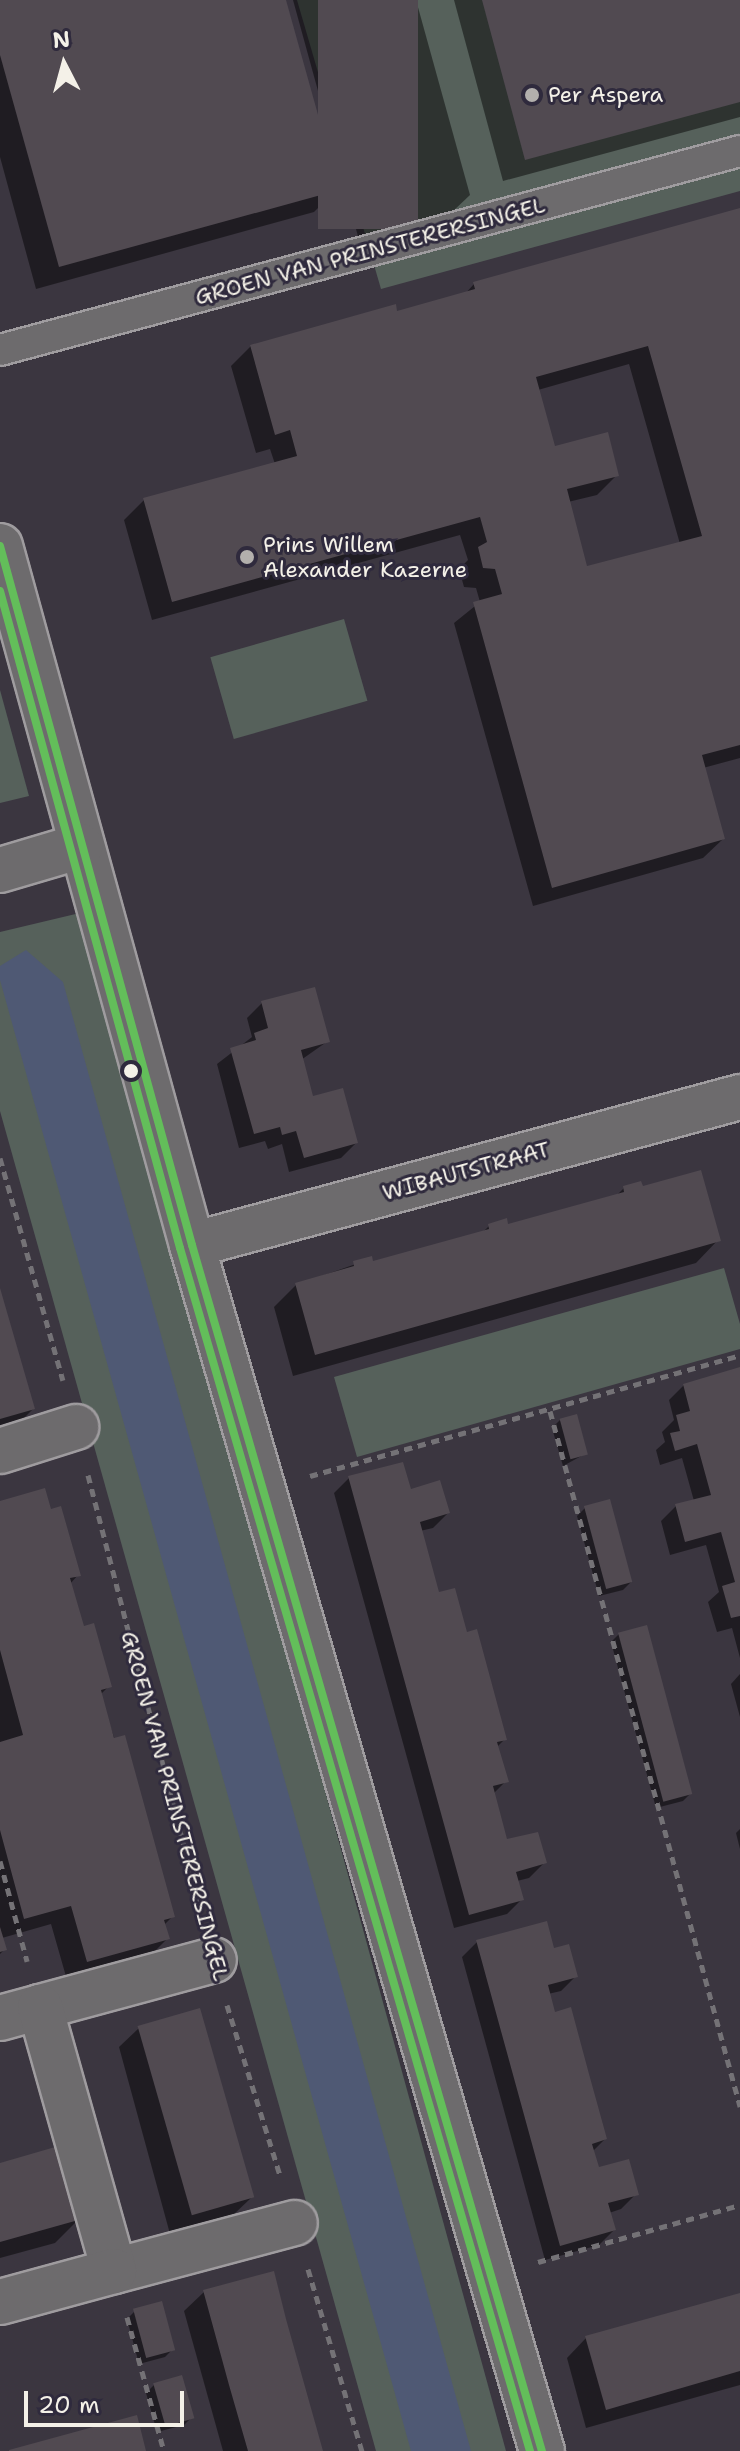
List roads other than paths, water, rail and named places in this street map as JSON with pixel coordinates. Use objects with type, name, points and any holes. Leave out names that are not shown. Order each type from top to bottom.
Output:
[{"type":"street","points":[[0,546],[192,1245],[542,2451]]},
{"type":"street","points":[[0,870],[81,846]]},
{"type":"street","name":"WIBAUTSTRAAT","points":[[192,1245],[740,1097]]},
{"type":"street","points":[[0,1451],[76,1427]]},
{"type":"street","points":[[114,2271],[77,2139],[20,2013],[214,1960]]},
{"type":"street","points":[[0,2302],[295,2223]]},
{"type":"lane","name":"GROEN VAN PRINSTERERSINGEL","points":[[0,350],[740,151]]},
{"type":"water","points":[[26,950],[63,982],[471,2451],[411,2451],[0,980],[0,966]]},
{"type":"place","name":"Per Aspera","points":[[532,95]]},
{"type":"place","name":"Prins Willem Alexander Kazerne","points":[[247,557]]}]
